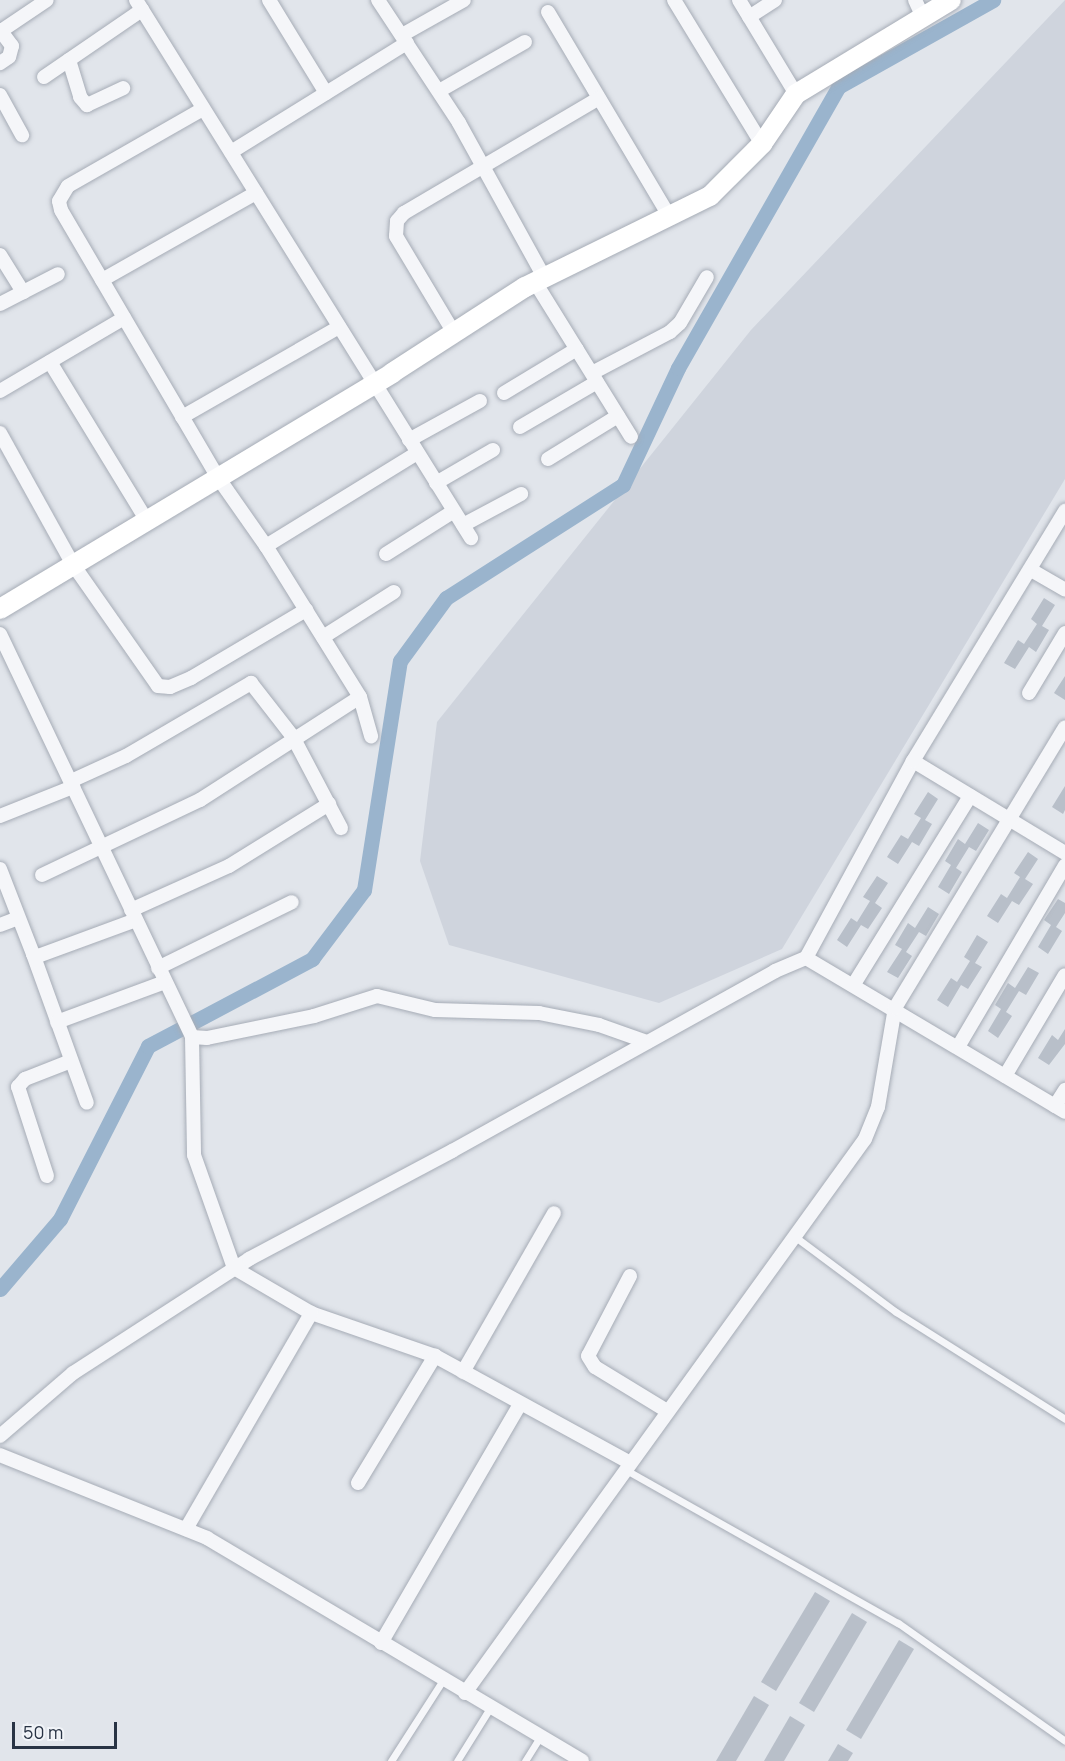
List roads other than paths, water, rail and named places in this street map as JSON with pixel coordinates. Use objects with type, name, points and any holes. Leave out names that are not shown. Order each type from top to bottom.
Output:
[{"type":"street","points":[[0,63],[9,57],[12,46],[0,30],[46,0]]},
{"type":"street","points":[[270,0],[326,93]]},
{"type":"street","points":[[378,0],[439,91],[482,166],[576,349],[632,437]]},
{"type":"street","points":[[231,152],[326,93],[464,0]]},
{"type":"street","points":[[674,0],[762,144]]},
{"type":"street","points":[[739,0],[796,94]]},
{"type":"street","points":[[749,17],[776,0]]},
{"type":"street","points":[[0,609],[72,563],[373,384],[540,280],[710,196],[762,144],[796,94],[919,8],[951,0]]},
{"type":"street","points":[[44,77],[69,60],[139,3],[373,384],[471,538]]},
{"type":"street","points":[[548,12],[669,216]]},
{"type":"street","points":[[439,91],[525,42]]},
{"type":"street","points":[[69,60],[80,98],[87,105],[123,88]]},
{"type":"street","points":[[0,95],[22,135]]},
{"type":"street","points":[[454,333],[396,236],[395,227],[404,213],[599,98]]},
{"type":"street","points":[[203,109],[68,186],[61,193],[61,210],[217,476],[266,546],[360,697],[371,736]]},
{"type":"street","points":[[102,280],[256,193]]},
{"type":"street","points":[[0,255],[23,292]]},
{"type":"street","points":[[0,303],[58,274]]},
{"type":"street","points":[[520,427],[594,378],[670,332],[680,323],[707,277]]},
{"type":"street","points":[[0,391],[124,318]]},
{"type":"street","points":[[182,417],[339,327]]},
{"type":"street","points":[[504,393],[576,349]]},
{"type":"street","points":[[50,362],[146,519]]},
{"type":"street","points":[[409,440],[480,400]]},
{"type":"street","points":[[549,459],[618,416]]},
{"type":"street","points":[[0,433],[72,563],[152,680],[163,688],[191,678],[306,610]]},
{"type":"street","points":[[436,483],[493,450]]},
{"type":"street","points":[[266,546],[417,453]]},
{"type":"street","points":[[463,525],[521,494]]},
{"type":"street","points":[[386,554],[454,511]]},
{"type":"street","points":[[0,1436],[73,1373],[234,1268],[775,970],[806,958],[913,761],[1065,511]]},
{"type":"street","points":[[1031,570],[1065,590]]},
{"type":"street","points":[[323,637],[394,592]]},
{"type":"street","points":[[1029,693],[1065,633]]},
{"type":"street","points":[[0,634],[190,1034],[194,1155],[234,1268],[311,1313],[435,1356],[626,1465]]},
{"type":"street","points":[[0,816],[72,784],[126,756],[246,683],[255,686],[293,737],[341,828]]},
{"type":"street","points":[[42,875],[200,800],[293,737],[360,697]]},
{"type":"street","points":[[465,1693],[626,1465],[872,1127],[895,1008],[1065,727]]},
{"type":"street","points":[[913,761],[1065,853]]},
{"type":"street","points":[[854,984],[970,796]]},
{"type":"street","points":[[33,954],[38,956],[133,915],[229,866],[329,804]]},
{"type":"street","points":[[958,1047],[1065,865]]},
{"type":"street","points":[[0,869],[87,1103]]},
{"type":"street","points":[[158,968],[292,902]]},
{"type":"street","points":[[0,925],[18,918]]},
{"type":"street","points":[[806,958],[895,1008],[1060,1109],[1065,1089]]},
{"type":"street","points":[[1005,1076],[1065,975]]},
{"type":"street","points":[[57,1022],[165,982]]},
{"type":"street","points":[[190,1034],[207,1038],[314,1016],[377,996],[435,1010],[539,1013],[599,1025],[646,1042]]},
{"type":"street","points":[[47,1176],[18,1087],[25,1079],[71,1061]]},
{"type":"street","points":[[463,1372],[554,1213]]},
{"type":"street","points":[[630,1276],[588,1356],[595,1367],[667,1411]]},
{"type":"street","points":[[186,1529],[311,1313]]},
{"type":"street","points":[[357,1483],[435,1356]]},
{"type":"street","points":[[381,1642],[520,1404]]},
{"type":"street","points":[[0,1455],[207,1538],[582,1761]]},
{"type":"lane","points":[[794,1236],[906,1319],[1065,1419]]},
{"type":"lane","points":[[626,1465],[898,1623],[1065,1741]]},
{"type":"lane","points":[[392,1761],[443,1680]]},
{"type":"lane","points":[[457,1761],[490,1708]]},
{"type":"lane","points":[[525,1761],[540,1737]]},
{"type":"waterway","points":[[0,1289],[60,1219],[148,1046],[312,959],[364,890],[400,661],[446,598],[623,485],[678,368],[838,87],[993,0]]}]
